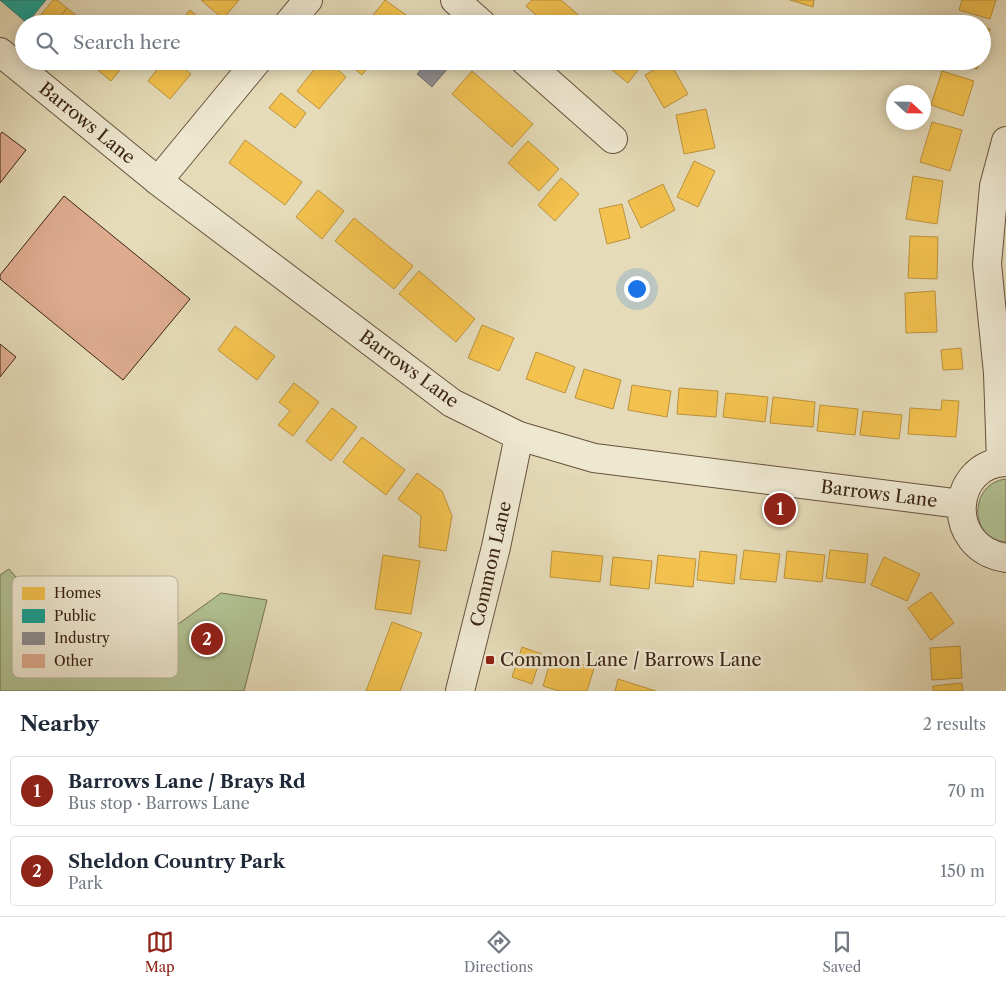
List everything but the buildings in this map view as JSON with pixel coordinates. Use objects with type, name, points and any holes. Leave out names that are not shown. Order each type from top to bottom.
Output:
[{"type":"street","points":[[296,15],[308,0]]},
{"type":"street","points":[[455,0],[472,15]]},
{"type":"street","name":"Barrows Lane","points":[[0,52],[15,64]]},
{"type":"street","name":"Barrows Lane","points":[[22,70],[158,181],[452,403],[519,436],[594,458],[961,504]]},
{"type":"street","points":[[158,181],[250,70]]},
{"type":"street","points":[[535,70],[613,139]]},
{"type":"street","points":[[1006,141],[994,186],[987,264],[998,373],[1003,462],[987,467],[975,476],[966,489],[961,504],[961,517],[965,530],[972,542],[983,551],[1006,558]]},
{"type":"street","name":"Common Lane","points":[[460,691],[496,548],[519,436]]},
{"type":"green space","points":[[1006,479],[1006,542],[994,539],[985,531],[980,522],[978,511],[980,500],[985,490],[994,483]]},
{"type":"green space","points":[[9,569],[15,576],[12,576],[12,678],[178,678],[178,624],[221,593],[267,600],[244,691],[0,691],[0,575]]},
{"type":"place","name":"Barrows Lane / Brays Rd","points":[[780,509]]},
{"type":"place","name":"Sheldon Country Park","points":[[207,639]]},
{"type":"place","name":"Common Lane / Barrows Lane","points":[[490,660]]}]
